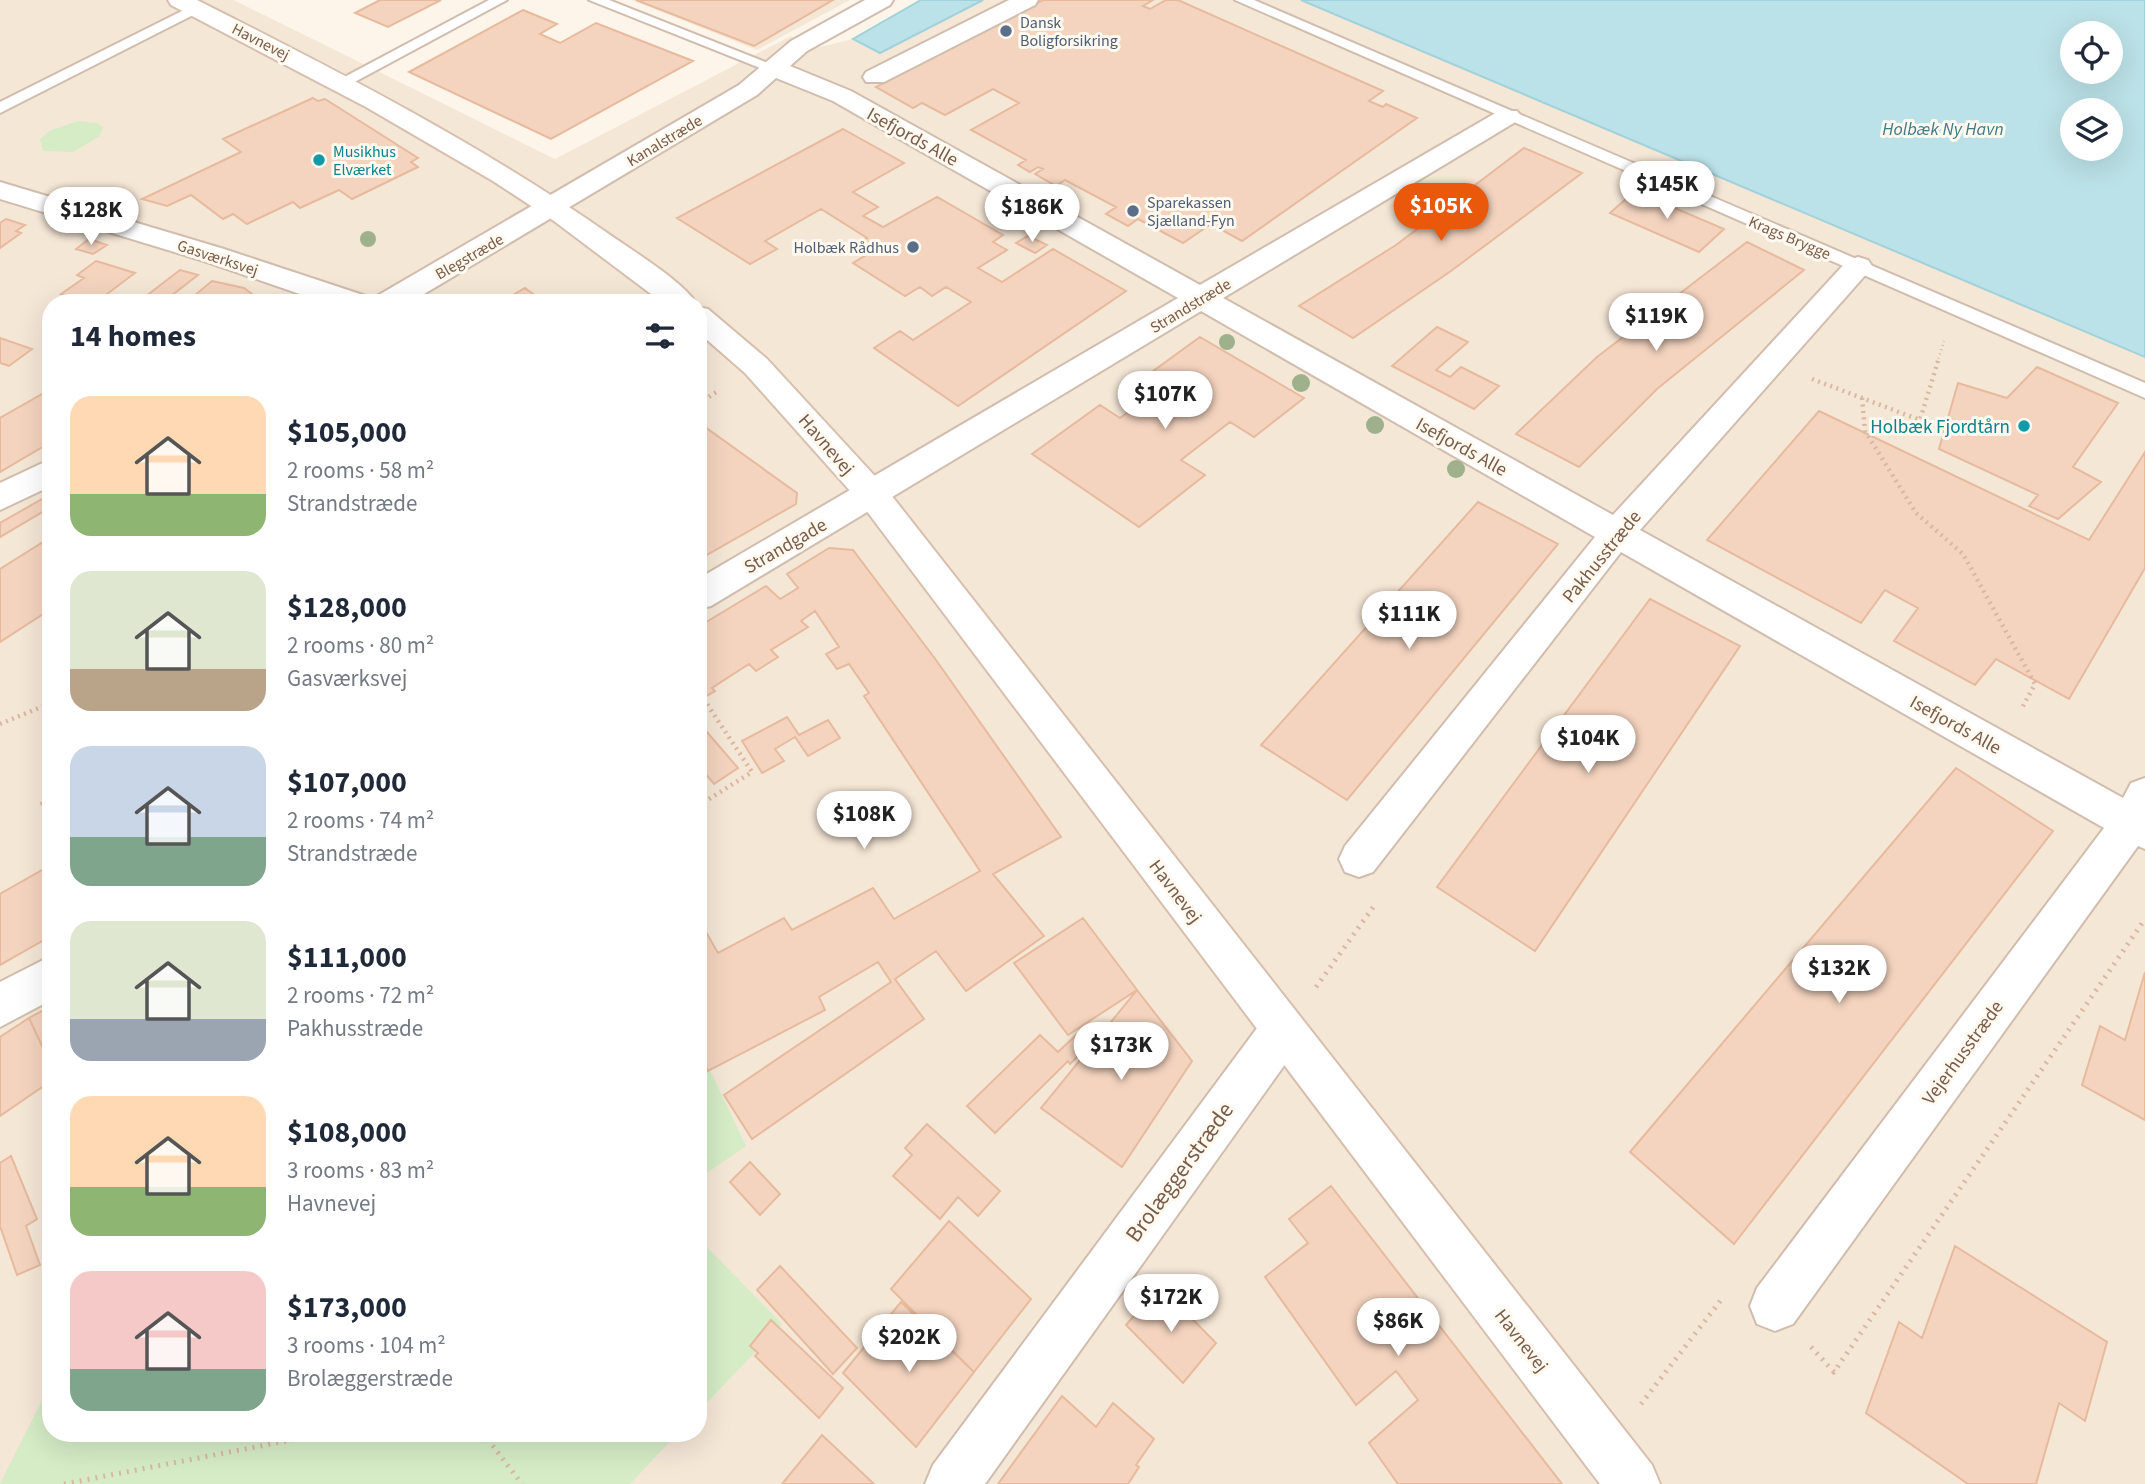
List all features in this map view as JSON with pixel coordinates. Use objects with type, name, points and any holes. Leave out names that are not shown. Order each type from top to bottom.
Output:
[{"type":"street","name":"Kanalstræde","points":[[551,208],[748,90],[799,46],[882,0]]},
{"type":"street","points":[[875,77],[1027,0]]},
{"type":"street","name":"Havnevej","points":[[188,4],[343,82],[432,132],[551,208],[670,294]]},
{"type":"street","name":"Isefjords Alle","points":[[775,69],[842,96],[1617,533],[2140,816]]},
{"type":"street","name":"Strandstræde","points":[[872,494],[1508,116]]},
{"type":"street","name":"Gasværksvej","points":[[0,190],[214,255],[329,294]]},
{"type":"street","name":"Blegstræde","points":[[403,294],[551,208]]},
{"type":"street","name":"Pakhusstræde","points":[[1359,859],[1617,533],[1858,266]]},
{"type":"street","name":"Havnevej","points":[[707,324],[756,366],[872,494],[1282,1031],[1633,1484]]},
{"type":"street","points":[[0,498],[42,476]]},
{"type":"street","name":"Strandgade","points":[[707,591],[872,494]]},
{"type":"street","name":"Vejerhusstræde","points":[[1775,1306],[2140,816]]},
{"type":"street","points":[[0,1006],[42,981]]},
{"type":"street","name":"Brolæggerstræde","points":[[952,1484],[1282,1031]]},
{"type":"lane","points":[[343,82],[500,0]]},
{"type":"lane","points":[[596,0],[775,69]]},
{"type":"lane","name":"Krags Brygge","points":[[1242,0],[2145,391]]},
{"type":"lane","points":[[0,108],[188,4]]},
{"type":"path","points":[[1770,363],[1920,420],[1945,337],[1967,313]]},
{"type":"path","points":[[1862,398],[1865,431],[1916,513],[1963,554],[2035,684],[2021,712]]},
{"type":"path","points":[[707,704],[752,772],[707,800]]},
{"type":"path","points":[[0,724],[42,707]]},
{"type":"path","points":[[1282,1031],[1386,890],[1359,859]]},
{"type":"path","points":[[1606,1449],[1732,1285],[1775,1306],[1834,1372],[2145,919]]},
{"type":"path","points":[[64,1484],[281,1442]]},
{"type":"path","points":[[490,1442],[522,1484]]},
{"type":"shaded area","points":[[0,0],[234,0],[555,159],[791,36],[812,49],[853,39],[880,53],[983,0],[1301,0],[2145,357],[2145,1484],[0,1484]]},
{"type":"shaded area","points":[[632,0],[850,0],[757,50]]},
{"type":"green space","points":[[78,121],[97,123],[103,127],[100,136],[73,152],[43,151],[40,139],[49,131]]},
{"type":"green space","points":[[707,1064],[746,1146],[707,1173]]},
{"type":"green space","points":[[707,1247],[782,1324],[707,1403]]},
{"type":"green space","points":[[42,1400],[42,1442],[670,1442],[630,1484],[0,1484]]},
{"type":"water","points":[[921,0],[983,0],[880,53],[853,39]]},
{"type":"water","name":"Holbæk Ny Havn","points":[[1301,0],[2145,0],[2145,357]]},
{"type":"building","points":[[380,0],[441,0],[388,27],[355,13]]},
{"type":"building","points":[[636,0],[833,0],[754,46]]},
{"type":"building","points":[[1043,0],[1153,0],[1143,6],[1150,9],[1166,0],[1178,0],[1383,91],[1369,101],[1383,107],[1386,104],[1417,118],[1242,241],[1211,224],[1183,243],[1138,219],[1128,226],[1106,214],[1116,207],[1065,180],[1056,186],[1035,174],[1043,169],[1038,167],[1030,172],[1018,165],[1026,160],[971,130],[1019,103],[993,89],[945,115],[922,103],[913,108],[876,87]]},
{"type":"building","points":[[523,10],[557,24],[540,34],[560,43],[596,23],[693,61],[551,139],[409,72]]},
{"type":"building","name":"Musikhus Elværket","points":[[313,98],[318,101],[325,99],[418,158],[411,162],[418,167],[352,199],[339,190],[300,208],[293,202],[247,224],[233,214],[223,219],[191,195],[167,206],[142,199],[241,152],[223,139]]},
{"type":"building","points":[[843,129],[904,163],[853,192],[878,207],[863,216],[883,227],[937,197],[1003,235],[993,242],[1007,250],[978,268],[1002,282],[1053,249],[1126,291],[958,406],[874,348],[900,331],[913,340],[971,302],[946,287],[932,296],[920,287],[905,296],[853,263],[866,255],[853,246],[867,238],[821,209],[765,241],[777,249],[750,264],[677,218]]},
{"type":"building","points":[[1524,148],[1582,173],[1451,271],[1353,338],[1299,306],[1396,245]]},
{"type":"building","points":[[1635,191],[1724,229],[1699,252],[1610,213]]},
{"type":"building","points":[[6,219],[25,225],[16,231],[21,233],[0,248],[0,223]]},
{"type":"building","points":[[1028,236],[1047,245],[1035,253],[1016,243]]},
{"type":"building","points":[[89,239],[107,245],[93,254],[76,249]]},
{"type":"building","points":[[1747,242],[1804,270],[1657,389],[1579,467],[1516,434],[1597,357]]},
{"type":"building","points":[[96,261],[135,273],[107,294],[61,294],[84,278],[77,275]]},
{"type":"building","points":[[180,270],[198,275],[174,294],[149,294]]},
{"type":"building","points":[[212,281],[244,288],[252,294],[196,294]]},
{"type":"building","points":[[525,288],[533,294],[515,294]]},
{"type":"building","points":[[1437,327],[1468,342],[1436,370],[1450,377],[1461,367],[1499,386],[1474,409],[1392,366]]},
{"type":"building","points":[[1200,337],[1304,398],[1254,437],[1230,422],[1181,460],[1205,475],[1139,527],[1032,454],[1100,405],[1120,418],[1162,387],[1145,377]]},
{"type":"building","points":[[0,338],[32,349],[9,366],[0,363]]},
{"type":"building","name":"Holbæk Fjordtårn","points":[[2037,367],[2118,403],[2073,467],[2101,482],[2058,519],[2029,506],[2038,495],[1939,449],[1958,383],[2007,398]]},
{"type":"building","points":[[42,394],[42,447],[0,472],[0,418]]},
{"type":"building","points":[[1819,411],[2089,540],[2145,452],[2145,568],[2069,699],[1996,659],[1975,685],[1894,641],[1918,608],[1885,590],[1861,623],[1707,540]]},
{"type":"building","points":[[707,428],[797,493],[796,504],[707,555]]},
{"type":"building","points":[[42,499],[42,512],[0,537],[0,523]]},
{"type":"building","points":[[1478,502],[1558,544],[1347,800],[1261,745]]},
{"type":"building","points":[[42,543],[42,615],[0,642],[0,569]]},
{"type":"building","points":[[829,548],[853,550],[936,660],[1061,837],[993,874],[1044,936],[966,991],[936,951],[895,979],[924,1019],[752,1139],[724,1095],[891,982],[878,962],[819,997],[825,1010],[708,1071],[707,934],[718,953],[784,918],[792,930],[873,888],[894,919],[980,871],[864,696],[869,693],[849,664],[837,669],[826,654],[839,647],[815,611],[801,621],[808,627],[771,650],[778,657],[756,671],[749,664],[712,688],[715,691],[707,696],[707,622],[766,586],[780,599],[798,588],[787,574]]},
{"type":"building","points":[[1650,599],[1740,646],[1535,951],[1437,887]]},
{"type":"building","points":[[787,717],[799,735],[828,720],[840,738],[808,756],[795,737],[775,749],[784,761],[762,773],[742,741]]},
{"type":"building","points":[[707,732],[738,768],[714,784],[707,776]]},
{"type":"building","points":[[1956,768],[2053,831],[1734,1244],[1630,1152]]},
{"type":"building","points":[[42,870],[42,941],[0,965],[0,894]]},
{"type":"building","points":[[1083,918],[1137,990],[1068,1035],[1014,963]]},
{"type":"building","points":[[2145,972],[2145,1120],[2082,1085],[2100,1026],[2125,1040]]},
{"type":"building","points":[[1137,990],[1192,1061],[1122,1167],[1041,1108]]},
{"type":"building","points":[[42,1011],[42,1046],[29,1018]]},
{"type":"building","points":[[29,1018],[42,1046],[42,1087],[0,1116],[0,1037]]},
{"type":"building","points":[[1040,1035],[1058,1052],[1076,1035],[1088,1046],[1070,1064],[1068,1061],[995,1133],[967,1106]]},
{"type":"building","points":[[927,1124],[1000,1191],[978,1216],[958,1197],[940,1219],[893,1176],[912,1155],[905,1148]]},
{"type":"building","points":[[11,1156],[37,1219],[26,1226],[40,1265],[17,1275],[0,1226],[0,1163]]},
{"type":"building","points":[[750,1162],[780,1194],[760,1215],[730,1182]]},
{"type":"building","points":[[1331,1186],[1562,1484],[1398,1484],[1369,1443],[1418,1400],[1396,1371],[1356,1405],[1265,1277],[1308,1243],[1289,1219]]},
{"type":"building","points":[[949,1221],[1031,1299],[974,1372],[891,1289]]},
{"type":"building","points":[[1955,1246],[2107,1342],[2085,1421],[2059,1403],[2036,1484],[1968,1484],[1866,1413],[1899,1322],[1922,1338]]},
{"type":"building","points":[[780,1266],[857,1348],[833,1374],[757,1290]]},
{"type":"building","points":[[1160,1286],[1216,1343],[1183,1383],[1126,1325]]},
{"type":"building","points":[[901,1302],[974,1372],[916,1447],[843,1373]]},
{"type":"building","points":[[771,1320],[843,1388],[819,1418],[755,1356],[758,1353],[750,1346]]},
{"type":"building","points":[[1062,1396],[1096,1427],[1113,1403],[1154,1439],[1136,1465],[1139,1467],[1128,1484],[998,1484]]},
{"type":"building","points":[[822,1435],[874,1484],[782,1484]]},
{"type":"place","name":"Dansk Boligforsikring","points":[[1006,31]]},
{"type":"place","name":"Musikhus Elværket","points":[[319,160]]},
{"type":"place","name":"Sparekassen Sjælland-Fyn","points":[[1133,211]]},
{"type":"place","name":"Holbæk Rådhus","points":[[913,247]]},
{"type":"place","name":"Holbæk Fjordtårn","points":[[2024,426]]}]
